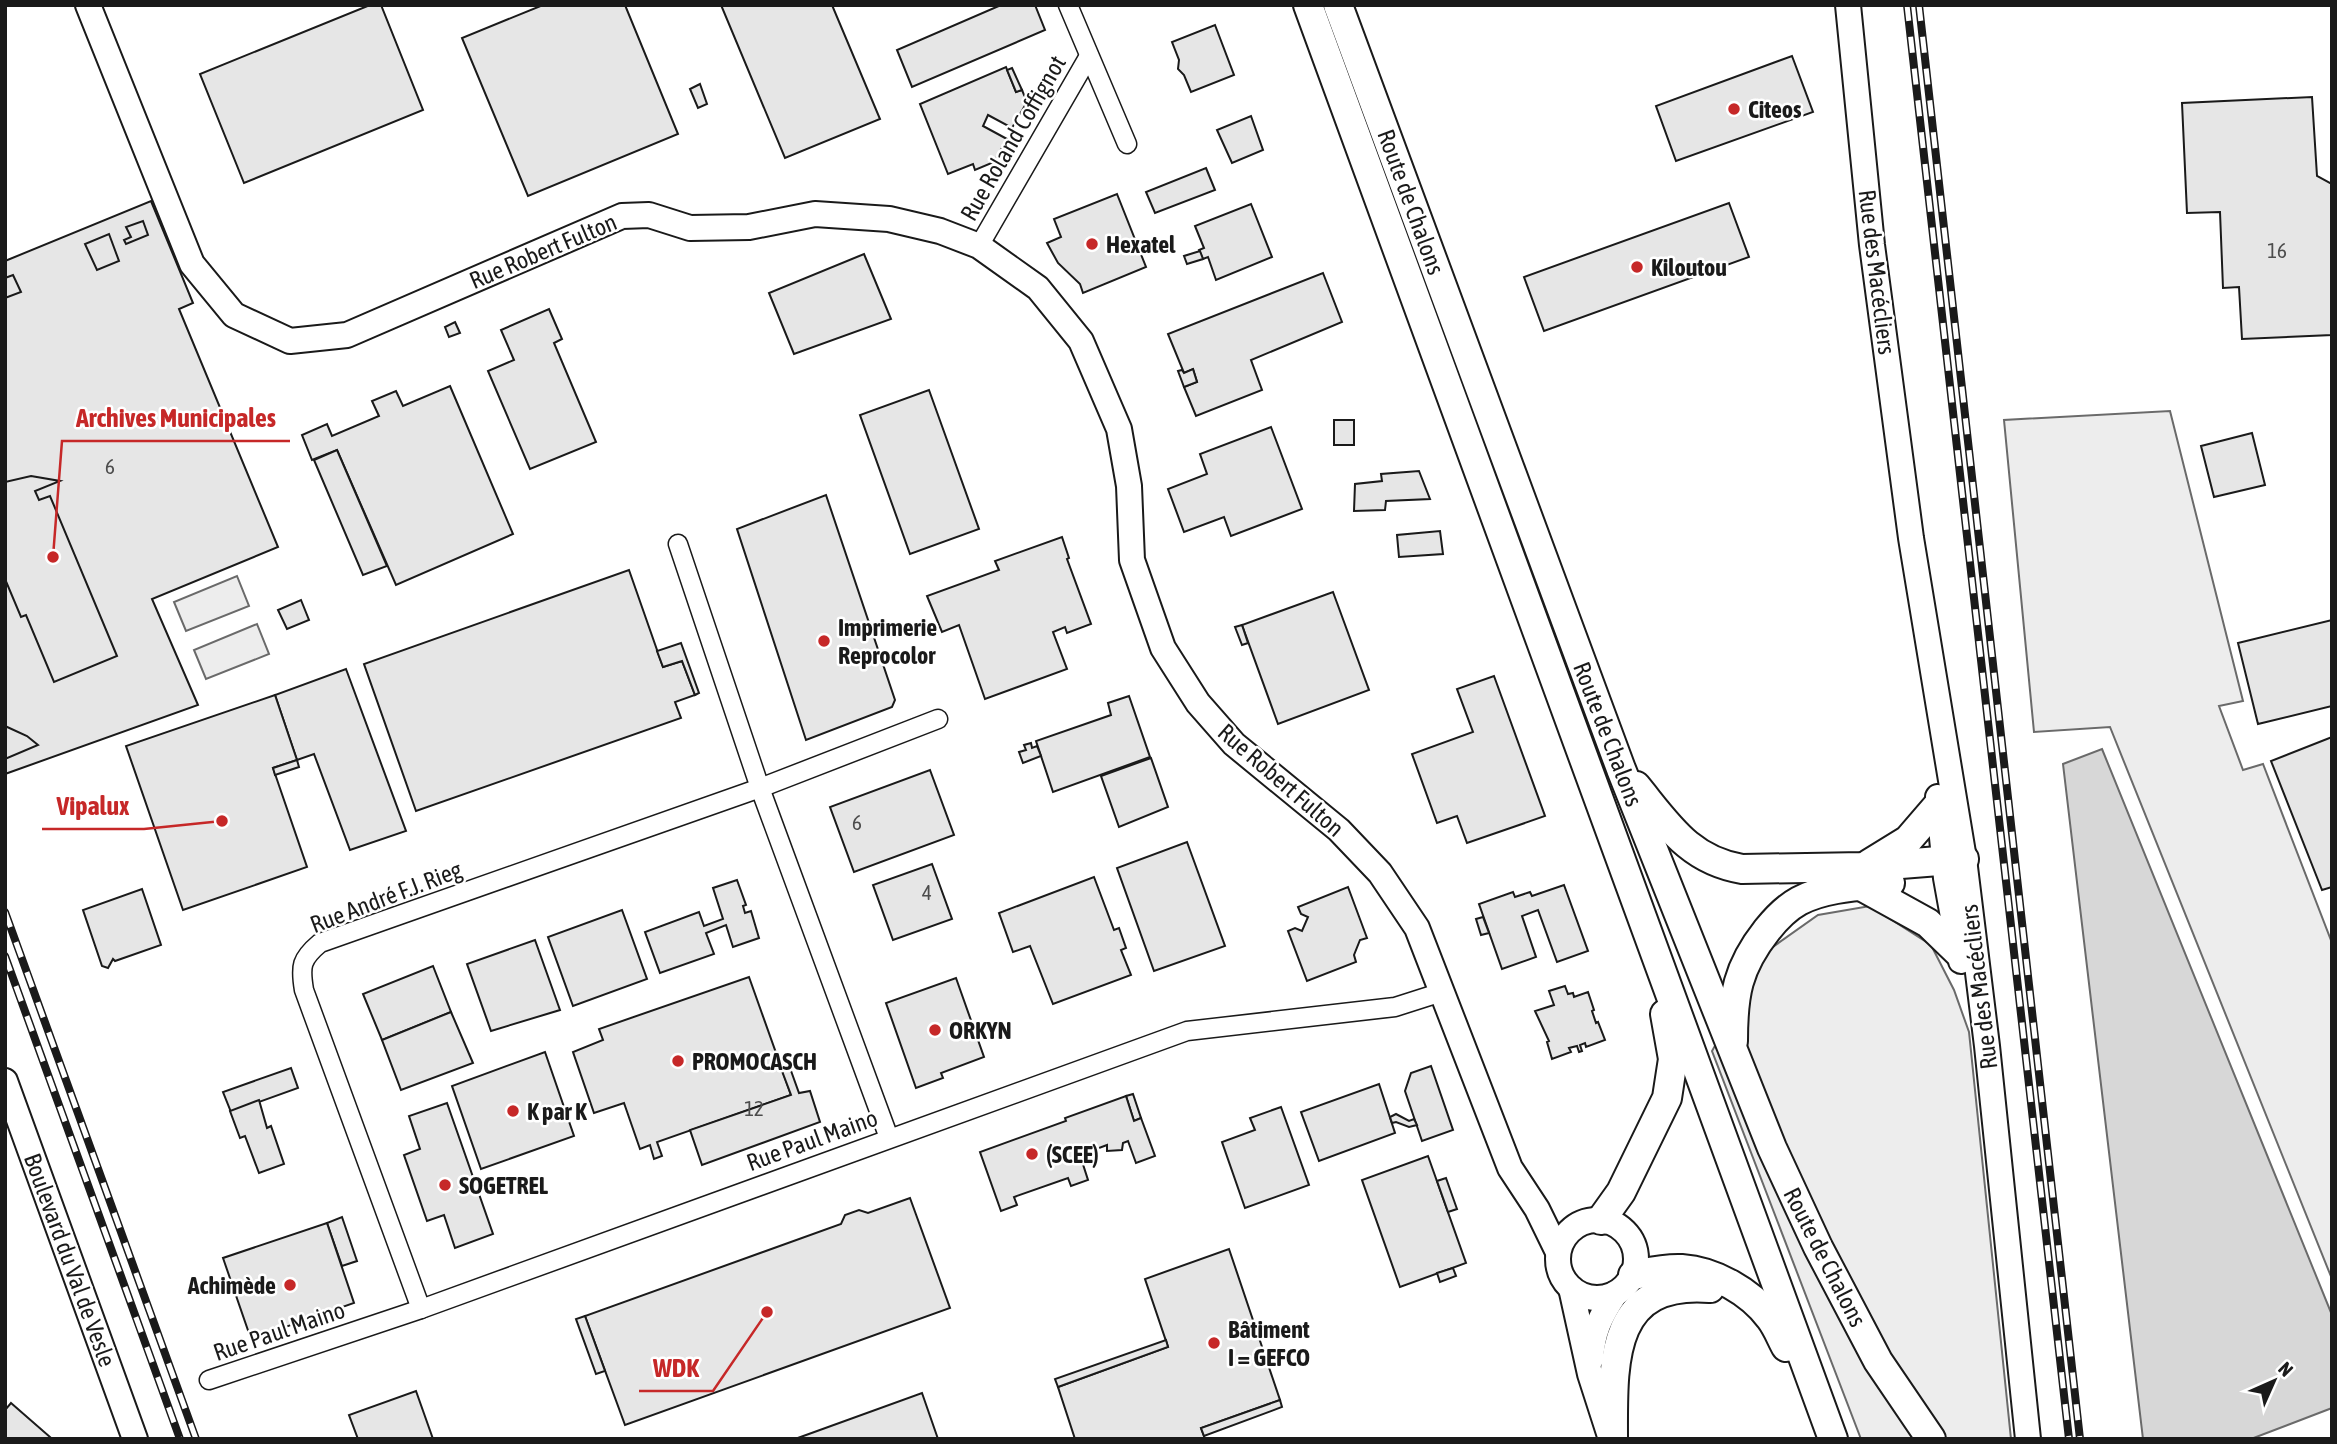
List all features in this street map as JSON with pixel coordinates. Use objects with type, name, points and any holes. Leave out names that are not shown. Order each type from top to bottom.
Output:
[{"type":"main road","name":"Route de Chalons","points":[[1308,5],[1833,1439]]},
{"type":"main road","name":"Route de Chalons","points":[[1338,5],[1621,769],[1772,1148],[1824,1259],[1878,1361],[1931,1439]]},
{"type":"main road","points":[[1621,769],[1683,843],[1706,858],[1725,866],[1862,876],[1955,868]]},
{"type":"main road","points":[[1733,1053],[1733,1007],[1737,980],[1754,946],[1773,922],[1800,901],[1862,876],[1908,840],[1939,804]]},
{"type":"main road","points":[[1862,876],[1928,923],[1959,953]]},
{"type":"main road","points":[[1592,1221],[1621,1192],[1667,1098],[1673,1059],[1648,928]]},
{"type":"main road","points":[[1624,1284],[1667,1269],[1698,1272],[1721,1279],[1748,1297],[1770,1317],[1789,1352],[1825,1439]]},
{"type":"main road","points":[[1612,1439],[1613,1382],[1622,1333],[1631,1315],[1654,1294],[1688,1286],[1714,1288],[1748,1297]]},
{"type":"street","name":"Rue Robert Fulton","points":[[88,5],[192,264],[234,315],[290,341],[347,335],[622,216],[649,215],[690,228],[749,227],[815,215],[888,219],[940,230],[979,246],[1038,288],[1081,341],[1119,429],[1129,486],[1132,560],[1163,649],[1198,703],[1234,744],[1339,830],[1380,873],[1417,928],[1510,1168],[1537,1209],[1558,1252]]},
{"type":"street","name":"Rue Roland Coffignot","points":[[1068,5],[1127,144]]},
{"type":"street","name":"Rue des Macécliers","points":[[1848,5],[1872,245],[1955,868],[1987,1046],[2028,1439]]},
{"type":"street","name":"Rue Roland Coffignot","points":[[979,246],[1089,56]]},
{"type":"street","name":"Rue des Macécliers","points":[[1911,538],[1939,804],[1955,868],[1959,953],[1987,1046]]},
{"type":"street","points":[[678,544],[760,788],[889,1138]]},
{"type":"street","name":"Rue André F.J. Rieg","points":[[421,1309],[304,990],[300,969],[307,954],[320,943],[760,788],[939,719]]},
{"type":"street","name":"Rue Paul Maino","points":[[209,1380],[421,1309],[1187,1031],[1395,1007],[1442,992]]},
{"type":"street","name":"Boulevard du Val de Vesle","points":[[5,1081],[135,1439]]},
{"type":"street","points":[[1537,1209],[1560,1218],[1592,1221],[1621,1228],[1631,1240],[1636,1253],[1636,1265],[1598,1320],[1592,1341],[1590,1374]]},
{"type":"street","points":[[1592,1221],[1567,1233],[1558,1252],[1560,1272],[1571,1288],[1590,1374],[1612,1439]]},
{"type":"street","points":[[1571,1288],[1591,1298],[1604,1298],[1624,1284]]},
{"type":"shaded area","points":[[2170,411],[2243,701],[2219,706],[2243,770],[2263,764],[2332,943],[2332,1279],[2110,727],[2034,732],[2004,420]]},
{"type":"shaded area","points":[[237,576],[249,606],[186,631],[174,602]]},
{"type":"shaded area","points":[[257,624],[269,654],[206,679],[194,650]]},
{"type":"shaded area","points":[[2102,749],[2332,1315],[2332,1408],[2251,1439],[2143,1439],[2063,764]]},
{"type":"shaded area","points":[[1870,906],[1931,945],[1954,990],[1969,1032],[2011,1439],[1861,1439],[1712,1051],[1770,949],[1818,915]]},
{"type":"building","points":[[370,5],[381,5],[423,110],[244,183],[200,74]]},
{"type":"building","points":[[543,5],[625,5],[678,134],[528,196],[462,38]]},
{"type":"building","points":[[721,5],[832,5],[880,119],[785,158]]},
{"type":"building","points":[[1001,5],[1035,5],[1045,30],[912,87],[897,50]]},
{"type":"building","points":[[1215,25],[1234,75],[1191,92],[1184,75],[1178,69],[1179,60],[1172,42]]},
{"type":"building","name":"Citeos","points":[[1792,56],[1813,112],[1676,161],[1656,106]]},
{"type":"building","points":[[1006,67],[1016,92],[1022,90],[1027,102],[1012,128],[988,115],[983,126],[1007,139],[994,162],[975,170],[973,164],[948,174],[920,104]]},
{"type":"building","points":[[1012,68],[1022,90],[1016,92],[1007,70]]},
{"type":"building","points":[[700,84],[707,104],[698,108],[690,89]]},
{"type":"building","points":[[2312,97],[2317,176],[2332,184],[2332,335],[2242,339],[2239,287],[2223,288],[2220,212],[2187,213],[2182,103]]},
{"type":"building","points":[[1251,116],[1263,150],[1232,163],[1217,130]]},
{"type":"building","points":[[1206,168],[1215,190],[1155,213],[1146,192]]},
{"type":"building","name":"Hexatel","points":[[1117,194],[1146,267],[1083,293],[1080,284],[1058,263],[1047,243],[1061,237],[1054,219]]},
{"type":"building","points":[[151,201],[193,303],[179,309],[278,547],[152,599],[198,705],[5,774],[5,261]]},
{"type":"building","name":"Kiloutou","points":[[1729,203],[1749,257],[1544,331],[1524,277]]},
{"type":"building","points":[[1251,204],[1272,257],[1216,280],[1208,257],[1203,259],[1199,250],[1204,248],[1195,226]]},
{"type":"building","points":[[143,221],[148,235],[126,244],[124,240],[131,237],[126,227]]},
{"type":"building","points":[[109,234],[119,261],[97,270],[85,244]]},
{"type":"building","points":[[1200,251],[1203,259],[1187,264],[1184,256]]},
{"type":"building","points":[[864,254],[891,319],[794,354],[769,293]]},
{"type":"building","points":[[1323,273],[1342,322],[1251,360],[1262,390],[1196,416],[1184,387],[1197,382],[1193,369],[1184,373],[1168,334]]},
{"type":"building","points":[[13,275],[21,292],[5,298],[5,278]]},
{"type":"building","points":[[549,309],[562,339],[554,343],[596,442],[530,469],[488,371],[514,360],[501,330]]},
{"type":"building","points":[[455,322],[460,333],[449,337],[445,327]]},
{"type":"building","points":[[1193,369],[1197,382],[1184,387],[1178,371],[1182,370],[1184,373]]},
{"type":"building","points":[[450,386],[513,534],[396,585],[337,450],[312,460],[302,435],[327,424],[332,436],[379,416],[372,401],[396,391],[403,406]]},
{"type":"building","points":[[929,390],[979,529],[910,554],[860,415]]},
{"type":"building","points":[[1334,420],[1354,420],[1354,445],[1334,445]]},
{"type":"building","points":[[1271,427],[1302,509],[1231,536],[1224,517],[1184,532],[1168,489],[1207,474],[1200,454]]},
{"type":"building","points":[[2252,433],[2265,485],[2214,497],[2201,446]]},
{"type":"building","points":[[337,450],[387,566],[363,575],[314,460]]},
{"type":"building","points":[[1419,471],[1430,499],[1386,501],[1385,510],[1354,511],[1355,484],[1382,481],[1381,474]]},
{"type":"building","points":[[31,476],[60,481],[35,491],[39,500],[50,496],[117,656],[54,682],[26,615],[21,617],[5,579],[5,482]]},
{"type":"building","name":"Imprimerie Reprocolor","points":[[826,495],[895,700],[892,707],[806,740],[737,529]]},
{"type":"building","points":[[1440,531],[1443,554],[1399,557],[1397,535]]},
{"type":"building","points":[[1062,537],[1069,558],[1067,559],[1091,624],[1067,633],[1065,627],[1053,632],[1067,669],[985,699],[959,625],[942,632],[927,596],[999,570],[995,561]]},
{"type":"building","points":[[629,570],[663,667],[682,661],[695,695],[675,702],[681,718],[416,811],[364,664]]},
{"type":"building","points":[[1333,592],[1369,690],[1278,724],[1242,625]]},
{"type":"building","points":[[301,600],[309,620],[287,629],[278,610]]},
{"type":"building","points":[[2332,620],[2332,706],[2258,724],[2238,643]]},
{"type":"building","points":[[1242,625],[1248,643],[1242,645],[1235,627]]},
{"type":"building","points":[[681,643],[699,693],[695,695],[682,661],[663,667],[657,651]]},
{"type":"building","points":[[346,669],[406,831],[350,850],[314,754],[297,760],[275,695]]},
{"type":"building","points":[[1494,676],[1545,816],[1467,843],[1457,816],[1437,823],[1412,754],[1473,732],[1457,689]]},
{"type":"building","points":[[275,695],[297,760],[273,768],[307,867],[183,910],[126,746]]},
{"type":"building","points":[[1129,696],[1150,757],[1053,792],[1036,741],[1111,715],[1108,703]]},
{"type":"building","points":[[5,726],[27,736],[38,745],[5,759]]},
{"type":"building","points":[[2332,737],[2332,887],[2322,890],[2271,761]]},
{"type":"building","points":[[1031,743],[1032,748],[1037,746],[1041,756],[1023,763],[1019,752],[1026,750],[1024,745]]},
{"type":"building","points":[[1151,758],[1168,807],[1119,827],[1101,776]]},
{"type":"building","points":[[297,760],[299,767],[275,775],[273,768]]},
{"type":"building","points":[[930,770],[954,835],[854,872],[830,807]]},
{"type":"building","points":[[1187,842],[1225,946],[1154,971],[1117,868]]},
{"type":"building","points":[[932,864],[952,919],[893,940],[873,885]]},
{"type":"building","points":[[1094,877],[1114,930],[1119,928],[1126,948],[1121,950],[1131,975],[1053,1004],[1030,946],[1013,952],[999,913]]},
{"type":"building","points":[[737,880],[746,905],[743,906],[745,913],[751,911],[759,938],[733,947],[726,925],[706,933],[714,954],[660,973],[645,932],[699,912],[704,926],[723,919],[713,888]]},
{"type":"building","points":[[1564,885],[1588,951],[1557,962],[1538,910],[1522,916],[1536,957],[1502,969],[1479,904],[1513,892],[1515,897],[1530,892],[1532,896]]},
{"type":"building","points":[[1348,887],[1367,938],[1360,940],[1354,955],[1356,962],[1307,981],[1288,931],[1295,928],[1302,931],[1308,917],[1301,914],[1298,907]]},
{"type":"building","points":[[142,889],[161,945],[115,961],[113,959],[108,968],[102,966],[83,910]]},
{"type":"building","points":[[622,910],[647,979],[573,1006],[548,937]]},
{"type":"building","points":[[1483,917],[1489,933],[1481,935],[1476,919]]},
{"type":"building","points":[[535,940],[560,1010],[491,1031],[467,964]]},
{"type":"building","points":[[433,966],[451,1012],[382,1040],[363,994]]},
{"type":"building","name":"PROMOCASCH","points":[[749,977],[791,1095],[657,1142],[662,1156],[654,1159],[650,1145],[640,1149],[624,1103],[594,1113],[573,1052],[603,1040],[599,1029]]},
{"type":"building","name":"ORKYN","points":[[956,978],[984,1057],[941,1073],[943,1078],[916,1088],[886,1003]]},
{"type":"building","points":[[1565,986],[1568,994],[1573,993],[1574,997],[1588,992],[1596,1023],[1598,1022],[1605,1040],[1586,1047],[1585,1043],[1580,1045],[1582,1051],[1579,1052],[1577,1046],[1569,1048],[1571,1052],[1552,1059],[1547,1042],[1549,1041],[1535,1011],[1554,1005],[1549,991]]},
{"type":"building","points":[[451,1012],[473,1063],[401,1090],[382,1040]]},
{"type":"building","name":"K par K","points":[[545,1052],[574,1136],[481,1169],[452,1086]]},
{"type":"building","points":[[1431,1066],[1453,1130],[1422,1141],[1405,1091],[1411,1073]]},
{"type":"building","points":[[291,1068],[298,1088],[231,1112],[223,1092]]},
{"type":"building","points":[[790,1068],[799,1093],[810,1091],[820,1122],[702,1165],[690,1130],[791,1095],[782,1071]]},
{"type":"building","points":[[1379,1084],[1395,1133],[1319,1161],[1301,1112]]},
{"type":"building","points":[[1133,1094],[1141,1118],[1134,1121],[1126,1096]]},
{"type":"building","name":"(SCEE)","points":[[1126,1096],[1134,1121],[1141,1118],[1155,1156],[1136,1163],[1128,1141],[1123,1143],[1122,1150],[1107,1151],[1107,1145],[1080,1155],[1088,1180],[1071,1186],[1068,1178],[1014,1197],[1017,1205],[1001,1211],[980,1152]]},
{"type":"building","points":[[259,1100],[267,1128],[271,1126],[284,1164],[259,1173],[245,1136],[240,1138],[230,1111]]},
{"type":"building","name":"SOGETREL","points":[[447,1103],[493,1234],[455,1248],[444,1215],[427,1221],[404,1155],[420,1149],[409,1116]]},
{"type":"building","points":[[1281,1107],[1309,1185],[1245,1208],[1222,1142],[1255,1130],[1250,1118]]},
{"type":"building","points":[[1396,1114],[1409,1121],[1414,1119],[1417,1125],[1409,1127],[1392,1123],[1390,1117]]},
{"type":"building","points":[[1428,1156],[1466,1263],[1400,1287],[1362,1180]]},
{"type":"building","points":[[1446,1178],[1457,1209],[1448,1212],[1437,1181]]},
{"type":"building","points":[[910,1198],[950,1308],[625,1425],[585,1316],[841,1224],[845,1215],[859,1210],[868,1213]]},
{"type":"building","points":[[342,1217],[357,1261],[342,1266],[327,1223]]},
{"type":"building","name":"Achimède","points":[[327,1223],[354,1303],[251,1339],[223,1258]]},
{"type":"building","name":"Bâtiment I = GEFCO","points":[[1229,1249],[1280,1400],[1201,1428],[1205,1439],[1075,1439],[1058,1387],[1168,1347],[1145,1279]]},
{"type":"building","points":[[1453,1268],[1456,1276],[1440,1282],[1437,1273]]},
{"type":"building","points":[[585,1316],[605,1371],[596,1374],[576,1319]]},
{"type":"building","points":[[1166,1340],[1168,1347],[1058,1387],[1055,1379]]},
{"type":"building","points":[[416,1391],[433,1439],[358,1439],[349,1415]]},
{"type":"building","points":[[922,1393],[938,1439],[795,1439]]},
{"type":"building","points":[[1280,1400],[1282,1407],[1204,1436],[1201,1428]]},
{"type":"building","points":[[11,1403],[50,1437],[5,1439],[5,1410]]},
{"type":"railway","points":[[1907,5],[2069,1439]]},
{"type":"railway","points":[[1919,5],[2080,1439]]},
{"type":"railway","points":[[5,912],[196,1439]]},
{"type":"railway","points":[[5,956],[180,1439]]},
{"type":"place","name":"Citeos","points":[[1734,109]]},
{"type":"place","name":"Hexatel","points":[[1092,244]]},
{"type":"place","name":"Kiloutou","points":[[1637,267]]},
{"type":"place","name":"Archives Municipales","points":[[53,557]]},
{"type":"place","name":"Imprimerie Reprocolor","points":[[824,641]]},
{"type":"place","name":"Vipalux","points":[[222,821]]},
{"type":"place","name":"ORKYN","points":[[935,1030]]},
{"type":"place","name":"PROMOCASCH","points":[[678,1061]]},
{"type":"place","name":"K par K","points":[[513,1111]]},
{"type":"place","name":"(SCEE)","points":[[1032,1154]]},
{"type":"place","name":"SOGETREL","points":[[445,1185]]},
{"type":"place","name":"Achimède","points":[[290,1285]]},
{"type":"place","name":"WDK","points":[[767,1312]]},
{"type":"place","name":"Bâtiment I = GEFCO","points":[[1214,1343]]}]
